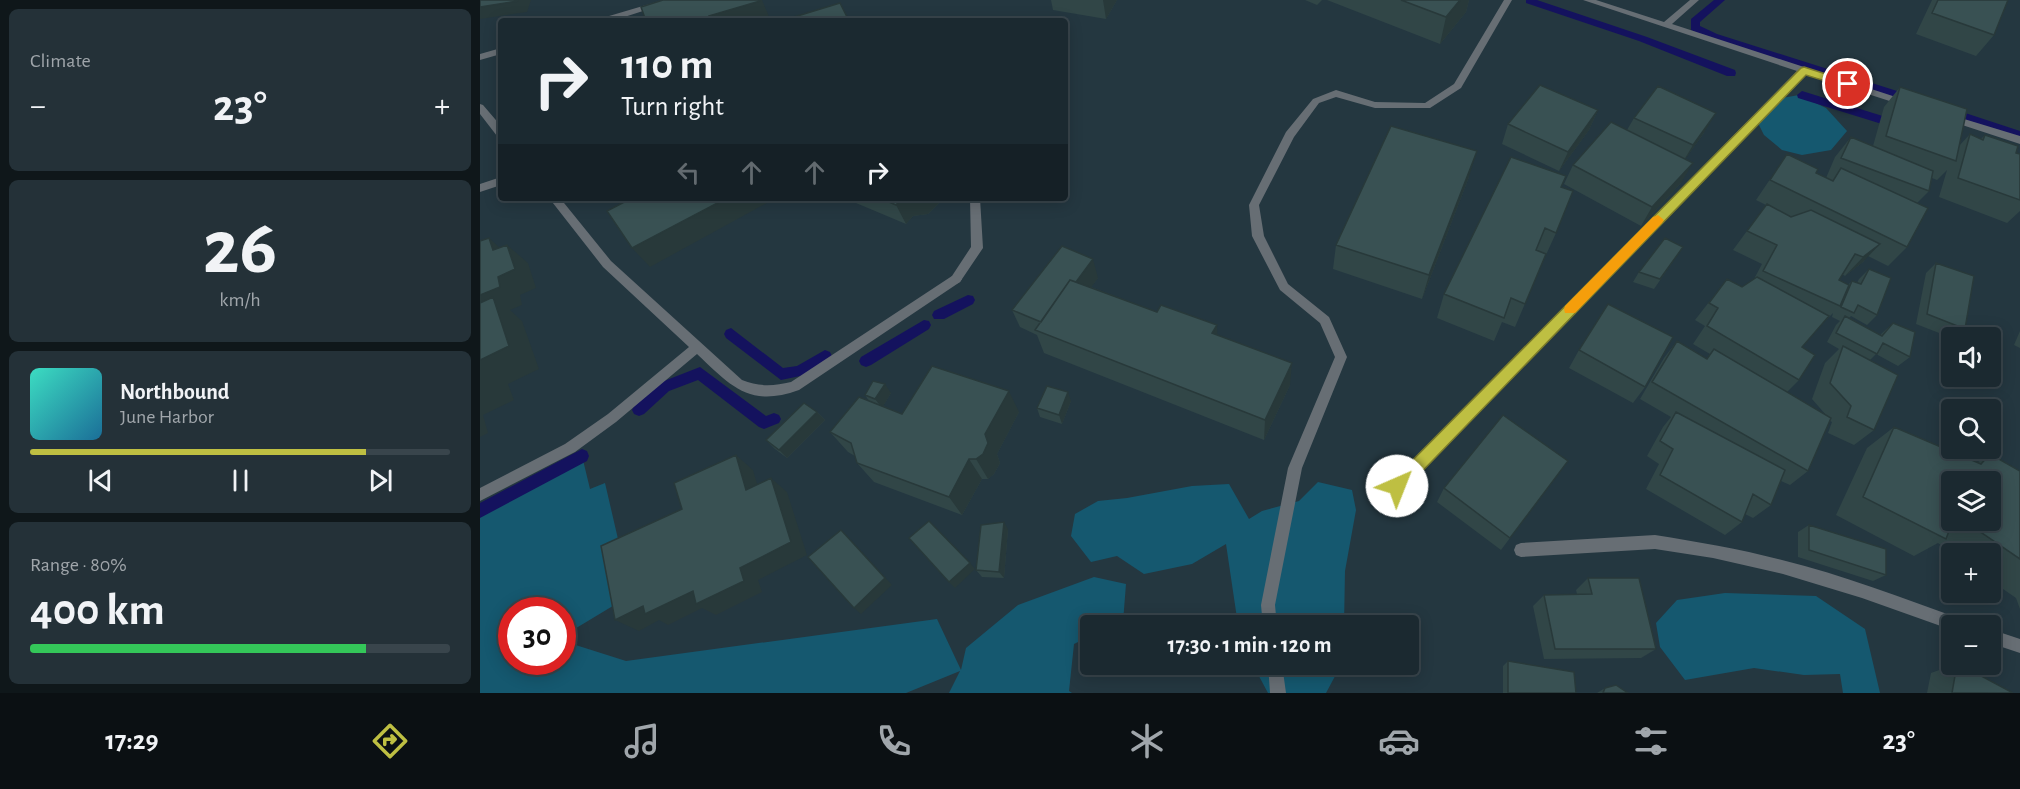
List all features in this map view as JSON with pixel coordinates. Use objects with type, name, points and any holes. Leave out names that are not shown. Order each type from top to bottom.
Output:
[{"type":"street","points":[[612,18],[673,0]]},
{"type":"street","points":[[1269,615],[1268,604],[1294,468],[1341,357],[1326,320],[1284,288],[1258,236],[1254,205],[1290,135],[1316,101],[1336,93],[1375,105],[1427,106],[1458,86],[1508,0]]},
{"type":"street","points":[[1587,0],[1918,107]]},
{"type":"street","points":[[1666,25],[1695,0]]},
{"type":"street","points":[[480,57],[498,52]]},
{"type":"street","points":[[1397,486],[1804,70]]},
{"type":"street","points":[[480,107],[498,129]]},
{"type":"street","points":[[1941,115],[2020,140]]},
{"type":"street","points":[[480,188],[498,182]]},
{"type":"street","points":[[556,201],[607,264],[738,384],[756,392],[775,392],[795,386],[956,279],[977,248],[975,201]]},
{"type":"street","points":[[480,495],[570,448],[612,418],[697,347]]},
{"type":"street","points":[[1521,550],[1655,542],[1713,551],[1783,567],[1862,591],[1941,619]]},
{"type":"street","points":[[2001,640],[2020,646]]},
{"type":"street","points":[[1276,675],[1278,693]]},
{"type":"shaded area","points":[[1799,95],[1826,108],[1847,131],[1831,150],[1802,155],[1782,150],[1764,135],[1757,121],[1782,98]]},
{"type":"shaded area","points":[[583,460],[590,489],[605,483],[631,595],[576,628],[576,597],[498,597],[498,675],[576,675],[576,645],[626,661],[937,619],[961,670],[966,648],[1018,605],[1094,577],[1126,584],[1124,615],[1080,615],[1080,641],[1074,644],[1069,691],[1072,693],[949,693],[960,671],[906,693],[480,693],[480,517]]},
{"type":"shaded area","points":[[1318,482],[1352,490],[1356,510],[1345,571],[1344,615],[1237,615],[1226,544],[1192,564],[1144,574],[1117,556],[1091,562],[1071,536],[1075,514],[1098,501],[1192,486],[1229,484],[1249,519],[1262,511],[1299,501]]},
{"type":"shaded area","points":[[1725,593],[1816,596],[1865,629],[1880,693],[1843,693],[1840,674],[1804,675],[1754,668],[1685,680],[1660,647],[1656,623],[1677,600]]},
{"type":"shaded area","points":[[1258,675],[1336,675],[1326,693],[1268,693]]},
{"type":"building","points":[[480,0],[518,0],[518,1],[480,7]]},
{"type":"building","points":[[663,0],[760,0],[709,16],[710,18],[645,18],[641,7]]},
{"type":"building","points":[[1401,0],[1460,0],[1446,17]]},
{"type":"building","points":[[1938,0],[2008,0],[1994,35],[1932,13]]},
{"type":"building","points":[[840,3],[848,18],[791,18]]},
{"type":"building","points":[[1540,85],[1598,110],[1568,152],[1508,124]]},
{"type":"building","points":[[1658,86],[1716,113],[1693,145],[1634,118]]},
{"type":"building","points":[[1900,87],[1967,109],[1956,161],[1886,136]]},
{"type":"building","points":[[1611,122],[1693,163],[1652,207],[1573,165]]},
{"type":"building","points":[[1391,126],[1477,151],[1429,275],[1336,245]]},
{"type":"building","points":[[1970,134],[1983,140],[1985,135],[2018,146],[2016,153],[2020,154],[2020,200],[1958,178]]},
{"type":"building","points":[[1851,137],[1933,171],[1929,191],[1841,158]]},
{"type":"building","points":[[1787,154],[1818,169],[1816,173],[1833,181],[1841,168],[1928,208],[1907,247],[1770,180]]},
{"type":"building","points":[[1511,157],[1566,176],[1561,187],[1573,191],[1556,233],[1545,228],[1536,250],[1546,254],[1525,304],[1511,298],[1504,318],[1444,294]]},
{"type":"building","points":[[626,201],[721,201],[632,248],[607,211]]},
{"type":"building","points":[[887,201],[899,201],[896,205]]},
{"type":"building","points":[[1767,204],[1791,217],[1811,210],[1880,244],[1863,257],[1855,254],[1839,280],[1849,285],[1840,306],[1763,271],[1777,245],[1747,231]]},
{"type":"building","points":[[489,238],[493,250],[507,245],[515,269],[498,277],[500,287],[480,295],[480,241]]},
{"type":"building","points":[[1665,238],[1683,247],[1660,279],[1639,272]]},
{"type":"building","points":[[1062,246],[1093,259],[1076,282],[1070,280],[1041,322],[1012,310]]},
{"type":"building","points":[[1936,263],[1974,276],[1965,327],[1927,314]]},
{"type":"building","points":[[1869,269],[1891,278],[1877,315],[1858,305],[1854,313],[1841,307],[1852,281],[1861,284]]},
{"type":"building","points":[[1757,277],[1829,316],[1802,347],[1815,355],[1799,380],[1707,326],[1718,308],[1709,303],[1727,279],[1742,287]]},
{"type":"building","points":[[1070,280],[1157,312],[1161,305],[1217,325],[1212,333],[1292,363],[1265,420],[1035,330]]},
{"type":"building","points":[[493,297],[509,346],[480,360],[480,303]]},
{"type":"building","points":[[1608,304],[1673,337],[1645,387],[1579,350]]},
{"type":"building","points":[[1845,316],[1882,336],[1893,323],[1915,332],[1910,357],[1883,343],[1877,354],[1836,333]]},
{"type":"building","points":[[1677,341],[1707,359],[1714,349],[1831,418],[1808,471],[1652,382]]},
{"type":"building","points":[[1843,346],[1898,375],[1874,430],[1847,417],[1851,406],[1830,383]]},
{"type":"building","points":[[932,366],[1009,391],[985,434],[988,443],[983,454],[976,459],[969,459],[949,497],[857,463],[851,443],[830,432],[859,397],[902,414]]},
{"type":"building","points":[[873,381],[885,384],[875,399],[865,395]]},
{"type":"building","points":[[1047,386],[1068,392],[1059,415],[1037,408]]},
{"type":"building","points":[[804,403],[817,412],[779,450],[766,440]]},
{"type":"building","points":[[1676,412],[1785,470],[1771,505],[1753,494],[1742,522],[1660,475],[1673,449],[1660,441]]},
{"type":"building","points":[[1503,415],[1568,461],[1510,538],[1444,488]]},
{"type":"building","points":[[1894,427],[1941,447],[1941,459],[1969,459],[1981,464],[1986,459],[1999,459],[2020,471],[2020,559],[2001,546],[2001,543],[1997,543],[1979,531],[2001,531],[2001,471],[1941,471],[1941,531],[1949,531],[1946,539],[1863,497]]},
{"type":"building","points":[[736,455],[746,490],[771,478],[791,542],[740,568],[744,581],[696,604],[693,591],[645,614],[643,606],[615,620],[601,546],[682,509],[674,483]]},
{"type":"building","points":[[929,521],[970,563],[949,582],[909,538]]},
{"type":"building","points":[[1004,522],[999,572],[976,570],[981,525]]},
{"type":"building","points":[[1809,525],[1886,549],[1886,575],[1809,550]]},
{"type":"building","points":[[841,530],[885,578],[854,608],[808,557]]},
{"type":"building","points":[[1588,578],[1639,578],[1656,649],[1555,649],[1544,595],[1592,594]]},
{"type":"building","points":[[1508,661],[1574,672],[1576,693],[1508,693]]},
{"type":"building","points":[[1955,675],[1979,675],[2013,693],[1952,693]]},
{"type":"building","points":[[1616,685],[1628,693],[1603,693],[1605,688]]},
{"type":"waterway","points":[[1720,0],[1695,21],[1695,28],[1713,36],[1912,100]]},
{"type":"waterway","points":[[1530,1],[1643,39],[1731,73]]},
{"type":"waterway","points":[[1802,95],[1898,125]]},
{"type":"waterway","points":[[1950,112],[2020,135]]},
{"type":"waterway","points":[[939,315],[968,300]]},
{"type":"waterway","points":[[866,361],[924,325]]},
{"type":"waterway","points":[[731,334],[781,374],[800,371],[825,356]]},
{"type":"waterway","points":[[639,410],[664,387],[700,373],[764,423],[774,419]]},
{"type":"waterway","points":[[480,511],[582,456]]},
{"type":"slow traffic","points":[[1570,309],[1658,220]]},
{"type":"route","points":[[1397,486],[1804,70],[1848,84]]}]
